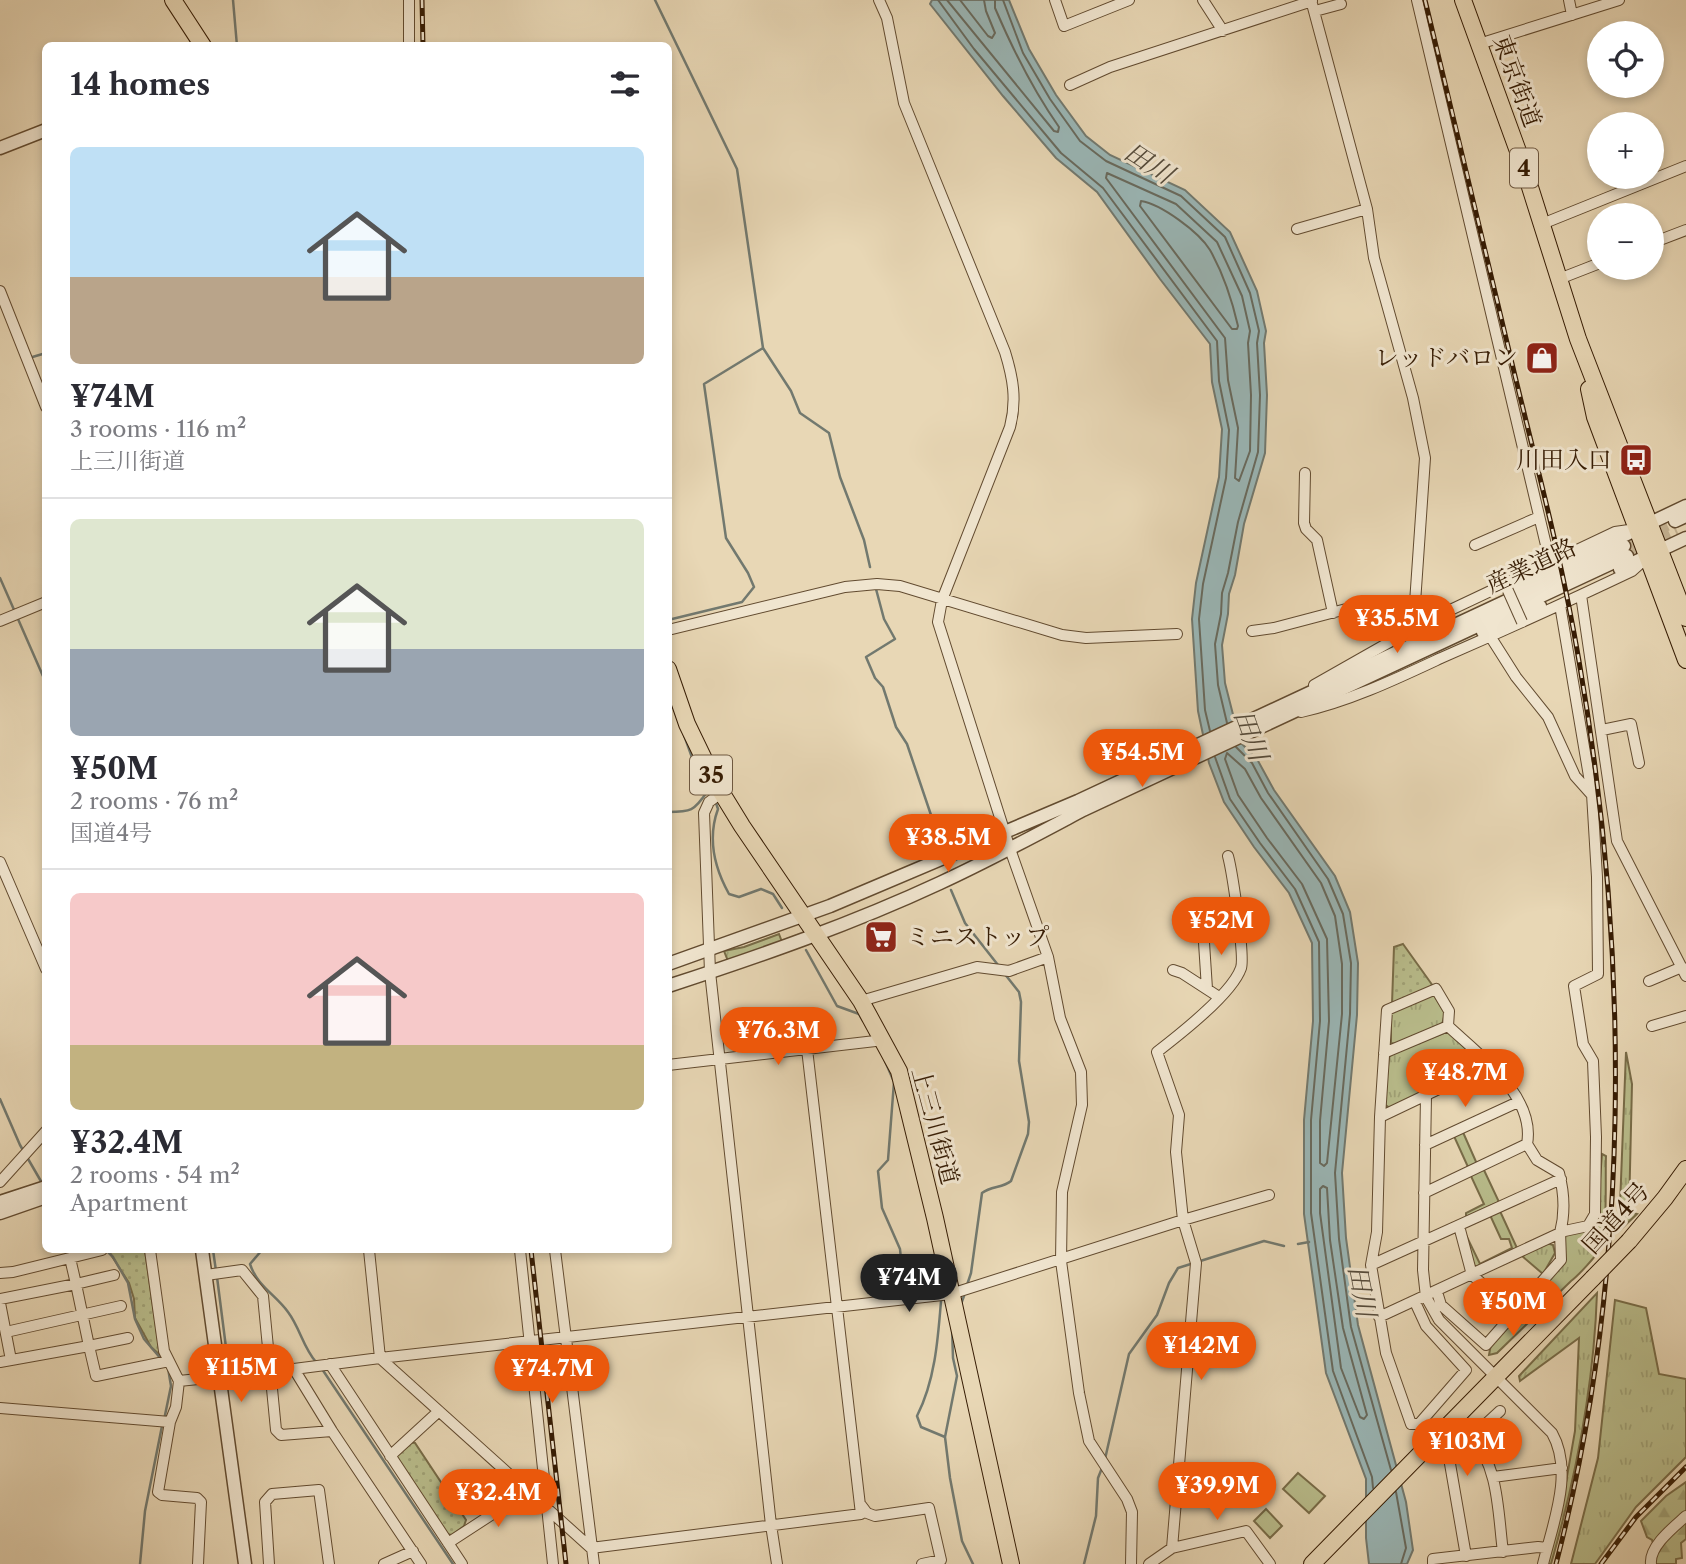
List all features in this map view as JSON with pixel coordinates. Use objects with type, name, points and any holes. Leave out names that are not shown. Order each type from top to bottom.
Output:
[{"type":"main road","points":[[173,0],[200,42]]},
{"type":"main road","name":"東京街道","points":[[1463,0],[1523,164],[1578,339],[1643,526],[1686,618]]},
{"type":"main road","name":"東京街道","points":[[1654,553],[1686,660]]},
{"type":"main road","name":"上三川街道","points":[[672,680],[694,742],[721,793],[861,1001],[899,1071],[1011,1564]]},
{"type":"main road","name":"国道4号","points":[[1312,1564],[1629,1241],[1660,1206],[1686,1169]]},
{"type":"street","points":[[409,0],[410,42]]},
{"type":"street","points":[[879,0],[887,18],[904,103],[1005,352],[1014,388],[1013,414],[1006,439],[943,600],[938,622],[1004,831],[1048,957],[1060,1018],[1082,1072],[1082,1105],[1062,1192],[1061,1261],[1079,1393],[1089,1441],[1127,1499],[1132,1512],[1131,1564]]},
{"type":"street","points":[[1055,0],[1064,26],[1129,0]]},
{"type":"street","points":[[1203,0],[1223,31]]},
{"type":"street","points":[[1417,0],[1550,562]]},
{"type":"street","points":[[1569,0],[1572,15]]},
{"type":"street","points":[[1479,44],[1614,1]]},
{"type":"street","points":[[1313,4],[1367,209],[1374,258],[1413,398],[1425,458],[1415,603],[1425,622]]},
{"type":"street","points":[[1070,85],[1110,67],[1313,4],[1341,4]]},
{"type":"street","points":[[0,148],[42,132]]},
{"type":"street","points":[[1542,224],[1686,166]]},
{"type":"street","points":[[1297,229],[1367,209]]},
{"type":"street","points":[[1664,238],[1686,230]]},
{"type":"street","points":[[1559,279],[1587,268]]},
{"type":"street","points":[[0,291],[42,397]]},
{"type":"street","points":[[1305,473],[1304,523],[1317,540],[1333,613]]},
{"type":"street","points":[[1383,664],[1446,621],[1686,506]]},
{"type":"street","points":[[1475,545],[1539,517]]},
{"type":"street","points":[[1280,712],[1425,622],[1615,531],[1643,526]]},
{"type":"street","points":[[1280,712],[1319,708],[1373,689],[1560,605],[1632,571],[1682,527]]},
{"type":"street","name":"産業道路","points":[[672,963],[804,916],[1193,752],[1625,551]]},
{"type":"street","points":[[1383,664],[1457,643],[1654,553]]},
{"type":"street","points":[[1505,584],[1522,622]]},
{"type":"street","points":[[672,629],[864,585],[900,586],[1062,635],[1086,638],[1177,634]]},
{"type":"street","points":[[1581,595],[1616,841],[1684,971],[1649,981]]},
{"type":"street","points":[[1252,631],[1381,601],[1415,603]]},
{"type":"street","points":[[0,621],[42,604]]},
{"type":"street","points":[[1379,1317],[1560,1232],[1588,1226],[1595,1214],[1593,1061],[1583,1044],[1574,986],[1598,974],[1597,875],[1592,795],[1560,605]]},
{"type":"street","points":[[1490,636],[1516,677],[1548,717],[1575,776],[1592,795]]},
{"type":"street","points":[[1602,730],[1631,724],[1639,762]]},
{"type":"street","name":"産業道路","points":[[672,985],[816,934],[937,885],[1193,752]]},
{"type":"street","points":[[721,793],[709,803],[704,813],[710,972],[777,1564]]},
{"type":"street","points":[[1172,1548],[1196,1264],[1183,1220],[1176,1152],[1179,1115],[1157,1052],[1193,1024],[1220,997],[1241,967],[1234,885],[1227,856]]},
{"type":"street","points":[[0,862],[42,960]]},
{"type":"street","points":[[1203,927],[1207,989]]},
{"type":"street","points":[[861,1001],[977,967],[1009,971],[1048,957]]},
{"type":"street","points":[[1173,970],[1182,972],[1220,997]]},
{"type":"street","points":[[1415,1302],[1426,1326],[1466,1370],[1419,1424],[1411,1424],[1387,1353],[1371,1265],[1377,1232],[1380,1117],[1387,1010],[1436,989],[1449,1011],[1448,1026]]},
{"type":"street","points":[[1653,1026],[1686,1016]]},
{"type":"street","points":[[1384,1053],[1448,1026]]},
{"type":"street","points":[[1437,1292],[1441,1305],[1486,1345],[1561,1260],[1560,1232],[1564,1217],[1559,1172],[1537,1160],[1527,1144],[1529,1130],[1514,1090],[1448,1026]]},
{"type":"street","points":[[672,1065],[884,1040]]},
{"type":"street","points":[[369,1253],[380,1358],[592,1548],[861,1514],[807,1049]]},
{"type":"street","points":[[1380,1117],[1489,1065]]},
{"type":"street","points":[[1426,1096],[1423,1241],[1423,1283],[1426,1297],[1439,1320],[1552,1433],[1560,1447],[1562,1468],[1543,1564]]},
{"type":"street","points":[[1425,1145],[1518,1102]]},
{"type":"street","points":[[0,1182],[42,1135]]},
{"type":"street","points":[[1424,1193],[1527,1144]]},
{"type":"street","points":[[1371,1265],[1561,1180]]},
{"type":"street","points":[[0,1202],[42,1188]]},
{"type":"street","points":[[179,1381],[951,1294],[1269,1195]]},
{"type":"street","points":[[0,1213],[42,1198]]},
{"type":"street","points":[[1459,1226],[1472,1275],[1515,1312]]},
{"type":"street","points":[[0,1273],[90,1253]]},
{"type":"street","points":[[150,1253],[164,1352],[179,1381],[158,1492],[162,1495],[197,1498],[201,1502],[198,1564]]},
{"type":"street","points":[[202,1253],[245,1564]]},
{"type":"street","points":[[520,1253],[553,1564]]},
{"type":"street","points":[[555,1253],[594,1564]]},
{"type":"street","points":[[70,1258],[96,1376],[169,1362]]},
{"type":"street","points":[[206,1275],[242,1270],[263,1296],[275,1430],[281,1435],[332,1431]]},
{"type":"street","points":[[11,1360],[0,1301],[114,1275]]},
{"type":"street","points":[[6,1332],[121,1306]]},
{"type":"street","points":[[0,1363],[128,1338]]},
{"type":"street","points":[[330,1364],[462,1564]]},
{"type":"street","points":[[294,1369],[421,1564]]},
{"type":"street","points":[[0,1408],[170,1422]]},
{"type":"street","points":[[390,1456],[439,1411]]},
{"type":"street","points":[[1466,1556],[1449,1458],[1500,1411]]},
{"type":"street","points":[[1471,1436],[1477,1442],[1493,1477],[1503,1552]]},
{"type":"street","points":[[1493,1477],[1562,1468]]},
{"type":"street","points":[[448,1543],[491,1515],[520,1483]]},
{"type":"street","points":[[269,1564],[265,1502],[272,1494],[318,1490],[329,1564]]},
{"type":"street","points":[[860,1504],[867,1513],[875,1516],[929,1508],[941,1560],[922,1564]]},
{"type":"street","points":[[1651,1564],[1650,1558],[1656,1548],[1686,1516]]},
{"type":"street","points":[[1149,1564],[1172,1548],[1246,1531],[1270,1564]]},
{"type":"street","points":[[1433,1564],[1433,1559],[1547,1548]]},
{"type":"street","points":[[384,1564],[413,1551]]},
{"type":"green space","points":[[779,934],[782,942],[728,961],[724,951]]},
{"type":"green space","points":[[1403,944],[1433,986],[1392,1004],[1394,947]]},
{"type":"green space","points":[[1430,994],[1434,995],[1445,1013],[1442,1025],[1396,1044],[1391,1043],[1391,1013],[1394,1009]]},
{"type":"green space","points":[[1449,1031],[1482,1062],[1481,1067],[1390,1108],[1384,1104],[1389,1057]]},
{"type":"green space","points":[[1626,1052],[1632,1084],[1629,1212],[1637,1214],[1619,1231]]},
{"type":"green space","points":[[1462,1130],[1477,1164],[1468,1167],[1453,1134]]},
{"type":"green space","points":[[1602,1154],[1606,1156],[1606,1204],[1600,1249],[1578,1275],[1497,1353],[1489,1355],[1491,1344],[1564,1260],[1563,1235],[1597,1217]]},
{"type":"green space","points":[[1483,1168],[1499,1202],[1466,1217],[1466,1213],[1484,1204],[1470,1174]]},
{"type":"green space","points":[[1499,1209],[1517,1248],[1476,1267],[1471,1265],[1464,1231],[1480,1264],[1512,1248],[1509,1239],[1501,1239],[1490,1215]]},
{"type":"green space","points":[[1547,1243],[1553,1245],[1555,1253],[1543,1274],[1522,1256]]},
{"type":"green space","points":[[110,1253],[145,1253],[160,1355],[151,1347],[135,1318],[134,1299],[129,1283]]},
{"type":"green space","points":[[1597,1293],[1588,1396],[1576,1464],[1551,1564],[1547,1564],[1575,1431],[1579,1338],[1520,1381],[1519,1376]]},
{"type":"green space","points":[[1615,1300],[1646,1308],[1659,1374],[1686,1379],[1686,1457],[1636,1507],[1595,1564],[1571,1564],[1598,1458]]},
{"type":"green space","points":[[409,1442],[415,1443],[466,1520],[464,1526],[452,1535],[446,1534],[396,1459],[397,1454]]},
{"type":"green space","points":[[1298,1473],[1325,1496],[1309,1513],[1283,1489]]},
{"type":"green space","points":[[1686,1482],[1686,1539],[1681,1543],[1682,1558],[1676,1559],[1676,1564],[1653,1564],[1655,1551],[1652,1540],[1647,1537],[1641,1521],[1666,1496]]},
{"type":"green space","points":[[1266,1509],[1282,1526],[1270,1538],[1254,1521]]},
{"type":"water","points":[[932,0],[1009,0],[1029,49],[1056,95],[1086,136],[1110,155],[1185,190],[1230,232],[1257,291],[1266,331],[1265,453],[1244,524],[1229,594],[1222,645],[1225,683],[1240,742],[1257,759],[1274,790],[1335,876],[1350,912],[1358,963],[1357,1015],[1342,1173],[1346,1238],[1358,1325],[1406,1502],[1413,1550],[1407,1564],[1369,1564],[1366,1479],[1326,1373],[1304,1214],[1304,1120],[1313,1021],[1312,943],[1289,893],[1224,802],[1209,763],[1198,711],[1192,619],[1196,583],[1219,477],[1222,429],[1212,382],[1210,344],[1097,192],[1056,158],[930,4]]},
{"type":"waterway","points":[[233,0],[237,42]]},
{"type":"waterway","points":[[655,0],[737,169],[763,348],[704,384],[726,538],[754,587],[742,602],[672,619]]},
{"type":"waterway","points":[[763,348],[791,391],[800,413],[829,433],[840,477],[864,540],[870,567]]},
{"type":"waterway","points":[[29,358],[42,354]]},
{"type":"waterway","points":[[0,578],[15,612]]},
{"type":"waterway","points":[[876,589],[884,619],[895,639],[866,657],[875,678],[883,687],[896,727],[907,744],[931,815],[919,848],[921,854]]},
{"type":"waterway","points":[[18,619],[42,674]]},
{"type":"waterway","points":[[684,735],[701,783],[710,796]]},
{"type":"waterway","points":[[672,812],[691,809],[707,792]]},
{"type":"waterway","points":[[716,803],[718,809],[713,831],[714,853],[719,874],[729,894],[739,897],[761,889],[773,894],[782,908]]},
{"type":"waterway","points":[[951,890],[965,923],[998,965]]},
{"type":"waterway","points":[[806,950],[837,1006],[859,1014],[863,1021]]},
{"type":"waterway","points":[[967,1285],[982,1193],[1011,1181],[1028,1134],[1029,1122],[1019,1061],[1021,1002],[1019,992],[1004,973]]},
{"type":"waterway","points":[[885,1061],[894,1082],[888,1160],[878,1171],[882,1208],[900,1249],[903,1279],[906,1284],[937,1289]]},
{"type":"waterway","points":[[0,1099],[20,1145],[42,1183]]},
{"type":"waterway","points":[[1105,1459],[1129,1354],[1157,1315],[1178,1268],[1264,1241],[1284,1246]]},
{"type":"waterway","points":[[1298,1244],[1309,1242]]},
{"type":"waterway","points":[[109,1253],[128,1283],[135,1319],[144,1339],[162,1360]]},
{"type":"waterway","points":[[213,1253],[216,1271]]},
{"type":"waterway","points":[[259,1253],[250,1264],[253,1272],[288,1312],[316,1362]]},
{"type":"waterway","points":[[217,1277],[229,1371]]},
{"type":"waterway","points":[[961,1304],[964,1296]]},
{"type":"waterway","points":[[941,1301],[932,1374],[917,1416],[921,1427],[945,1437]]},
{"type":"waterway","points":[[952,1328],[953,1358],[957,1376],[945,1437],[962,1541],[973,1564]]},
{"type":"waterway","points":[[164,1420],[171,1386],[168,1368]]},
{"type":"waterway","points":[[322,1369],[453,1564]]},
{"type":"waterway","points":[[140,1564],[145,1511],[162,1426]]},
{"type":"waterway","points":[[1084,1564],[1096,1516],[1098,1478],[1102,1468]]},
{"type":"tunnel","points":[[1624,546],[1675,521]]},
{"type":"tunnel","points":[[1627,556],[1678,533]]},
{"type":"railway","points":[[422,0],[423,42]]},
{"type":"railway","points":[[1425,0],[1566,590],[1596,773],[1608,886],[1614,1000],[1615,1114],[1610,1228],[1599,1342],[1581,1454],[1556,1564]]},
{"type":"railway","points":[[531,1253],[566,1564]]},
{"type":"railway","points":[[1601,1564],[1636,1517],[1686,1467]]},
{"type":"place","name":"レッドバロン","points":[[1542,358]]},
{"type":"place","name":"川田入口","points":[[1636,460]]},
{"type":"place","name":"ミニストップ","points":[[881,937]]},
{"type":"water label","name":"田川","points":[[1149,163]]},
{"type":"water label","name":"田川","points":[[1251,735]]},
{"type":"water label","name":"田川","points":[[1362,1291]]}]
